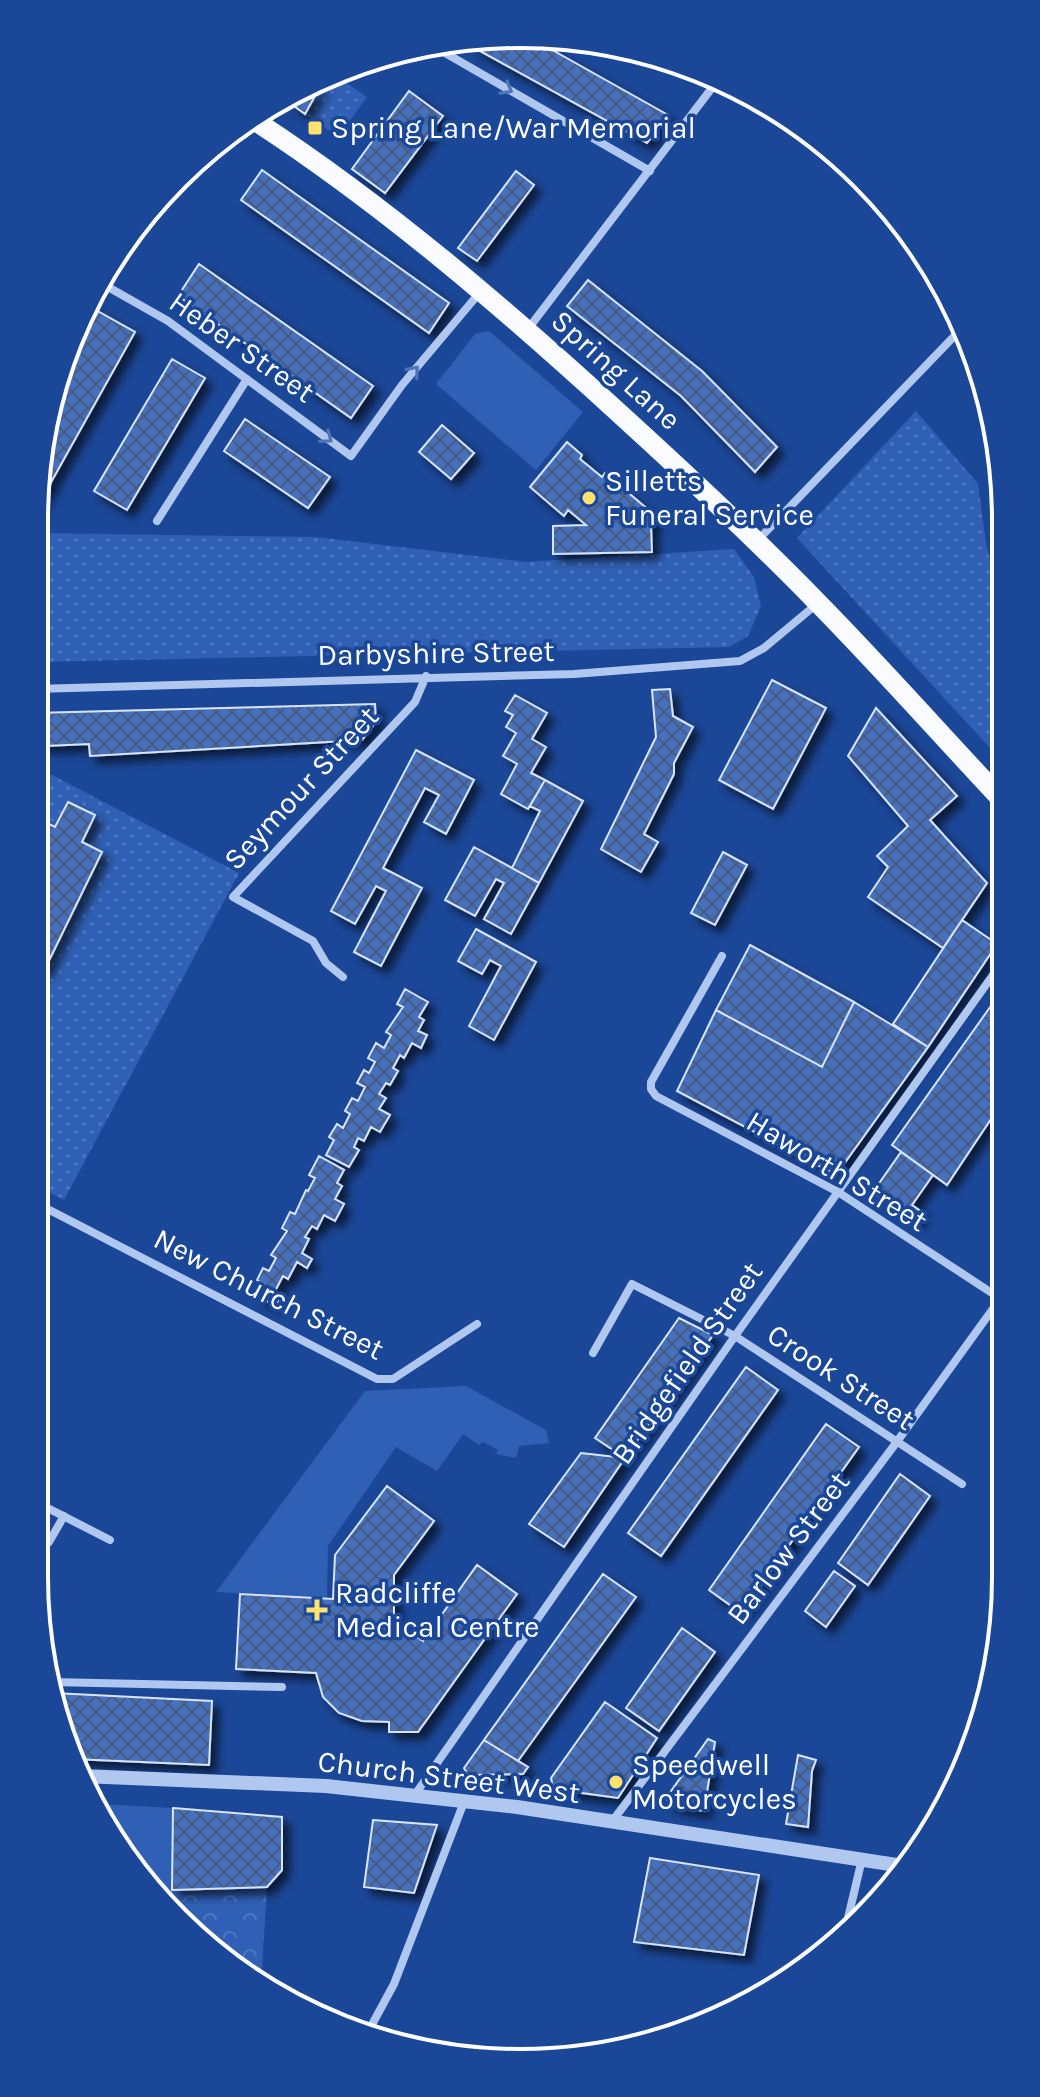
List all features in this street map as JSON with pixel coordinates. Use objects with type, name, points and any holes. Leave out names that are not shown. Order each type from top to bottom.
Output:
[{"type":"main road","name":"Spring Lane","points":[[262,125],[305,154],[528,329],[757,541],[992,789]]},
{"type":"street","points":[[447,54],[650,171]]},
{"type":"street","points":[[528,329],[711,89]]},
{"type":"street","name":"Heber Street","points":[[109,288],[168,321],[351,456],[402,385],[482,290]]},
{"type":"street","points":[[757,541],[955,336]]},
{"type":"street","points":[[157,521],[247,379]]},
{"type":"street","name":"Darbyshire Street","points":[[48,689],[597,673],[740,661],[764,648],[818,603]]},
{"type":"street","name":"Seymour Street","points":[[343,977],[326,963],[313,941],[233,897],[415,702],[426,676]]},
{"type":"street","name":"Haworth Street","points":[[722,956],[651,1082],[656,1096],[838,1192],[992,1293]]},
{"type":"street","name":"Bridgefield Street","points":[[414,1796],[735,1336],[992,976]]},
{"type":"street","name":"New Church Street","points":[[48,1209],[377,1379],[393,1379],[477,1324]]},
{"type":"street","name":"Crook Street","points":[[593,1353],[632,1284],[735,1336],[962,1484]]},
{"type":"street","name":"Barlow Street","points":[[611,1823],[992,1313]]},
{"type":"street","points":[[48,1508],[110,1540]]},
{"type":"street","points":[[49,1542],[64,1516]]},
{"type":"street","points":[[60,1682],[282,1687]]},
{"type":"street","name":"Church Street West","points":[[93,1776],[326,1786],[517,1807],[894,1864]]},
{"type":"street","points":[[372,2025],[394,1984],[464,1802]]},
{"type":"street","points":[[848,1916],[862,1859]]},
{"type":"green space","points":[[345,82],[367,97],[338,137],[305,114],[316,95]]},
{"type":"green space","points":[[489,331],[583,412],[536,470],[436,384],[475,334]]},
{"type":"green space","points":[[916,411],[978,484],[992,569],[990,748],[797,538]]},
{"type":"green space","points":[[48,533],[315,537],[526,562],[734,549],[754,577],[761,606],[748,636],[729,647],[48,662]]},
{"type":"green space","points":[[48,773],[239,873],[64,1200],[48,1192]]},
{"type":"green space","points":[[466,1386],[546,1430],[549,1443],[519,1446],[516,1458],[496,1454],[498,1450],[483,1442],[479,1445],[463,1434],[437,1471],[396,1447],[328,1546],[327,1598],[216,1592],[365,1391]]},
{"type":"green space","points":[[107,1804],[173,1808],[172,1890],[167,1890],[146,1864]]},
{"type":"green space","points":[[267,1887],[262,1971],[209,1932],[167,1890]]},
{"type":"building","points":[[551,49],[668,115],[647,143],[478,50]]},
{"type":"building","points":[[409,91],[443,116],[385,193],[352,169]]},
{"type":"building","points":[[316,95],[305,114],[294,106]]},
{"type":"building","points":[[262,170],[449,303],[429,333],[241,200]]},
{"type":"building","points":[[516,171],[534,185],[477,261],[458,248]]},
{"type":"building","points":[[199,264],[373,386],[351,418],[178,296]]},
{"type":"building","points":[[588,280],[702,371],[777,447],[755,472],[681,396],[567,306]]},
{"type":"building","points":[[97,311],[135,332],[49,485],[64,398]]},
{"type":"building","points":[[172,359],[205,378],[127,510],[94,491]]},
{"type":"building","points":[[245,419],[330,477],[308,508],[224,451]]},
{"type":"building","points":[[442,425],[474,453],[451,479],[419,452]]},
{"type":"building","name":"Silletts Funeral Service","points":[[567,442],[582,455],[580,459],[602,477],[605,473],[657,517],[651,525],[652,552],[553,554],[553,526],[586,525],[568,510],[564,516],[530,487]]},
{"type":"building","points":[[772,680],[826,708],[773,809],[719,780]]},
{"type":"building","points":[[670,689],[673,716],[693,727],[644,834],[658,842],[641,872],[601,849],[656,737],[652,690]]},
{"type":"building","points":[[515,695],[547,713],[532,739],[546,747],[531,773],[545,780],[528,809],[501,794],[517,764],[503,756],[516,733],[506,727],[513,715],[505,711]]},
{"type":"building","points":[[375,704],[376,722],[362,740],[90,756],[89,744],[48,746],[48,713]]},
{"type":"building","points":[[876,708],[957,796],[930,820],[987,883],[943,948],[868,897],[888,867],[877,856],[908,826],[848,756]]},
{"type":"building","points":[[416,750],[474,780],[446,834],[424,822],[439,795],[425,788],[383,868],[422,888],[381,966],[354,952],[386,891],[376,886],[355,924],[331,911]]},
{"type":"building","points":[[545,780],[583,801],[539,883],[512,868],[540,811],[530,806]]},
{"type":"building","points":[[68,802],[95,815],[82,842],[102,852],[48,963],[48,824],[55,827]]},
{"type":"building","points":[[474,847],[539,883],[511,934],[484,919],[504,883],[496,879],[475,916],[445,900]]},
{"type":"building","points":[[723,852],[747,865],[715,925],[691,913]]},
{"type":"building","points":[[962,920],[992,941],[992,951],[928,1047],[893,1024]]},
{"type":"building","points":[[476,929],[536,962],[494,1040],[469,1026],[501,966],[490,960],[482,974],[458,961]]},
{"type":"building","points":[[750,945],[854,1002],[822,1067],[716,1010]]},
{"type":"building","points":[[405,989],[428,1002],[419,1017],[424,1020],[418,1031],[427,1035],[421,1048],[412,1043],[404,1058],[400,1055],[393,1068],[398,1071],[390,1085],[386,1083],[379,1094],[386,1098],[379,1109],[390,1115],[380,1132],[371,1127],[364,1141],[358,1138],[354,1147],[359,1150],[349,1167],[326,1155],[334,1140],[329,1137],[337,1124],[343,1128],[350,1114],[345,1111],[352,1098],[358,1101],[365,1087],[357,1083],[364,1070],[369,1073],[375,1062],[368,1058],[376,1043],[384,1048],[391,1035],[386,1032],[403,1007],[397,1004]]},
{"type":"building","points":[[854,1002],[928,1047],[836,1175],[677,1091],[716,1010],[822,1067]]},
{"type":"building","points":[[992,1004],[992,1118],[947,1185],[892,1145]]},
{"type":"building","points":[[901,1152],[933,1175],[912,1205],[922,1212],[915,1222],[873,1192]]},
{"type":"building","points":[[319,1156],[344,1170],[337,1183],[342,1186],[335,1199],[344,1204],[335,1221],[324,1215],[317,1229],[312,1226],[305,1237],[309,1239],[302,1253],[312,1259],[307,1268],[297,1262],[288,1279],[283,1276],[275,1291],[282,1295],[276,1306],[257,1296],[264,1284],[257,1280],[263,1268],[269,1271],[276,1258],[271,1255],[287,1231],[282,1228],[290,1212],[295,1214],[315,1178],[309,1175]]},
{"type":"building","points":[[679,1318],[713,1335],[625,1458],[595,1438]]},
{"type":"building","points":[[746,1367],[778,1390],[661,1556],[628,1533]]},
{"type":"building","points":[[826,1424],[859,1447],[741,1613],[709,1590]]},
{"type":"building","points":[[581,1453],[625,1458],[564,1547],[529,1524]]},
{"type":"building","points":[[900,1474],[930,1496],[868,1585],[838,1563]]},
{"type":"building","name":"Radcliffe Medical Centre","points":[[387,1486],[434,1521],[394,1575],[394,1621],[423,1641],[477,1565],[517,1594],[418,1732],[389,1732],[389,1722],[362,1721],[339,1713],[323,1697],[316,1673],[236,1669],[240,1594],[333,1599],[335,1555]]},
{"type":"building","points":[[834,1571],[855,1586],[826,1627],[805,1611]]},
{"type":"building","points":[[603,1574],[636,1597],[518,1761],[484,1740]]},
{"type":"building","points":[[682,1628],[715,1652],[659,1731],[626,1708]]},
{"type":"building","points":[[63,1693],[212,1701],[209,1765],[85,1760]]},
{"type":"building","points":[[605,1702],[657,1738],[618,1798],[553,1789],[551,1778]]},
{"type":"building","points":[[708,1739],[715,1742],[704,1811],[670,1805],[666,1798]]},
{"type":"building","points":[[484,1740],[528,1767],[523,1774],[468,1775],[464,1768]]},
{"type":"building","points":[[798,1755],[816,1760],[812,1771],[808,1827],[786,1824]]},
{"type":"building","points":[[173,1808],[282,1817],[282,1870],[267,1887],[172,1890]]},
{"type":"building","points":[[373,1820],[437,1825],[414,1893],[364,1887]]},
{"type":"building","points":[[650,1858],[759,1875],[744,1955],[634,1942]]},
{"type":"place","name":"Spring Lane/War Memorial","points":[[315,128]]},
{"type":"place","name":"Silletts Funeral Service","points":[[589,498]]},
{"type":"place","name":"Radcliffe Medical Centre","points":[[317,1610]]},
{"type":"place","name":"Speedwell Motorcycles","points":[[616,1782]]}]
